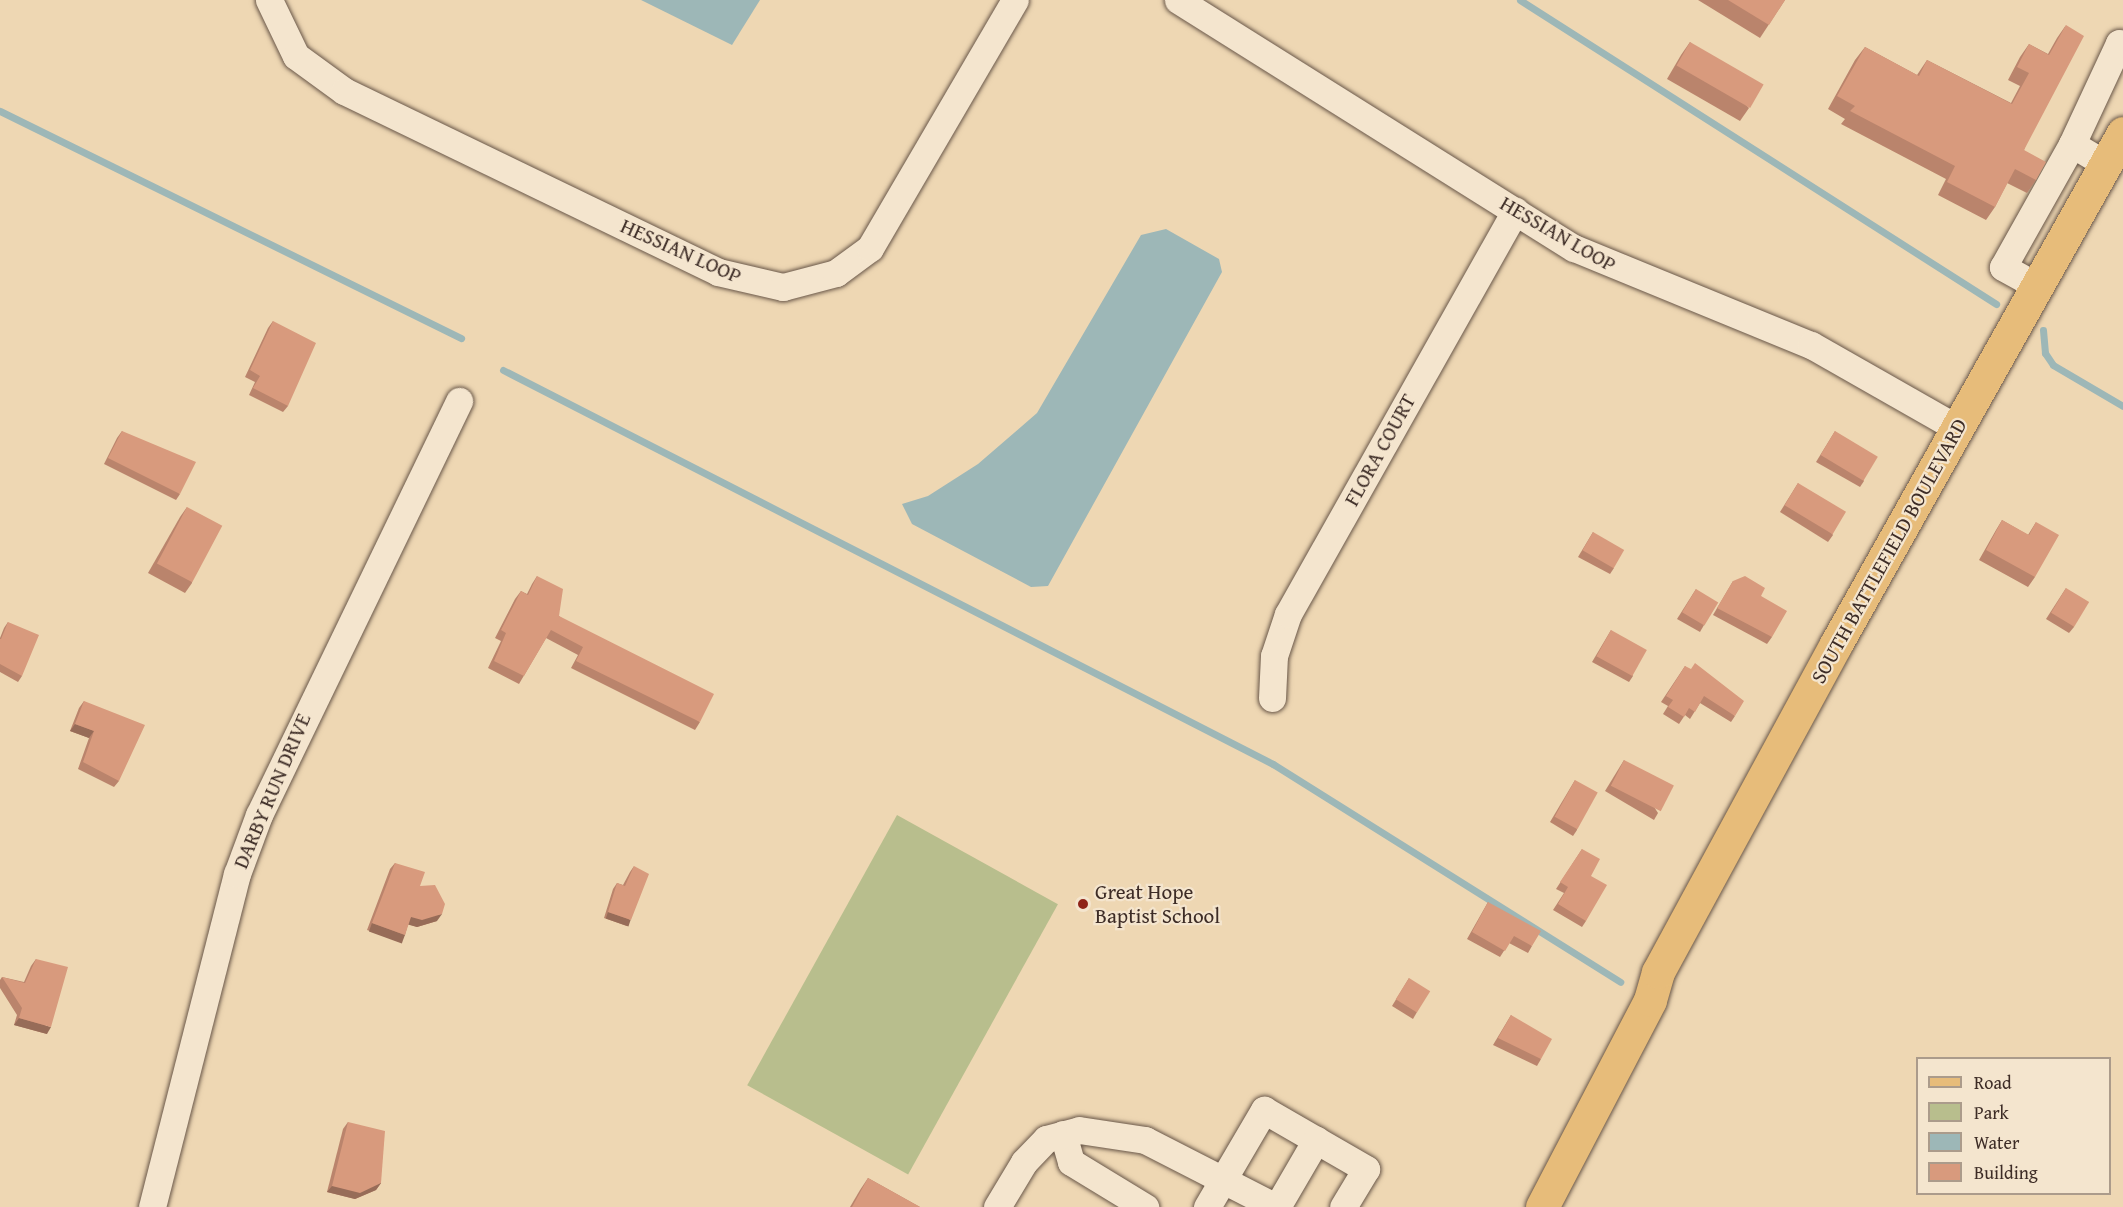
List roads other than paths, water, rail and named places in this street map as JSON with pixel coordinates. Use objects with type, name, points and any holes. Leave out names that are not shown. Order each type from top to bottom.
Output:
[{"type":"main road","name":"SOUTH BATTLEFIELD BOULEVARD","points":[[1542,1207],[1650,1000],[1658,972],[2123,133]]},
{"type":"main road","name":"SOUTH BATTLEFIELD BOULEVARD","points":[[1517,1207],[1634,994],[1658,972]]},
{"type":"street","name":"HESSIAN LOOP","points":[[269,0],[280,32],[296,56],[344,91],[718,272],[783,287],[836,273],[870,248],[1015,0]]},
{"type":"street","name":"HESSIAN LOOP","points":[[1178,0],[1599,261],[1811,345],[1959,429]]},
{"type":"street","points":[[2037,286],[2003,267],[2072,144],[2119,43],[2123,44]]},
{"type":"street","points":[[2072,144],[2105,164]]},
{"type":"street","name":"FLORA COURT","points":[[1272,698],[1277,642],[1288,614],[1515,211]]},
{"type":"street","name":"DARBY RUN DRIVE","points":[[152,1207],[237,874],[259,814],[459,400]]},
{"type":"street","points":[[1207,1207],[1264,1110],[1366,1169],[1344,1207]]},
{"type":"street","points":[[997,1207],[1024,1162],[1046,1139],[1063,1134],[1116,1132],[1224,1178],[1276,1207],[1316,1140]]},
{"type":"street","points":[[1063,1134],[1071,1162],[1145,1207]]},
{"type":"water","points":[[641,0],[760,0],[732,45]]},
{"type":"water","points":[[1166,229],[1219,259],[1222,272],[1048,586],[1031,587],[912,524],[902,504],[928,496],[978,464],[1037,413],[1141,235]]},
{"type":"waterway","points":[[1520,0],[1996,304]]},
{"type":"waterway","points":[[0,111],[461,338]]},
{"type":"waterway","points":[[2043,330],[2045,353],[2053,365],[2123,406]]},
{"type":"waterway","points":[[503,370],[1273,764],[1620,982]]},
{"type":"place","name":"Great Hope Baptist School","points":[[1083,904]]}]
